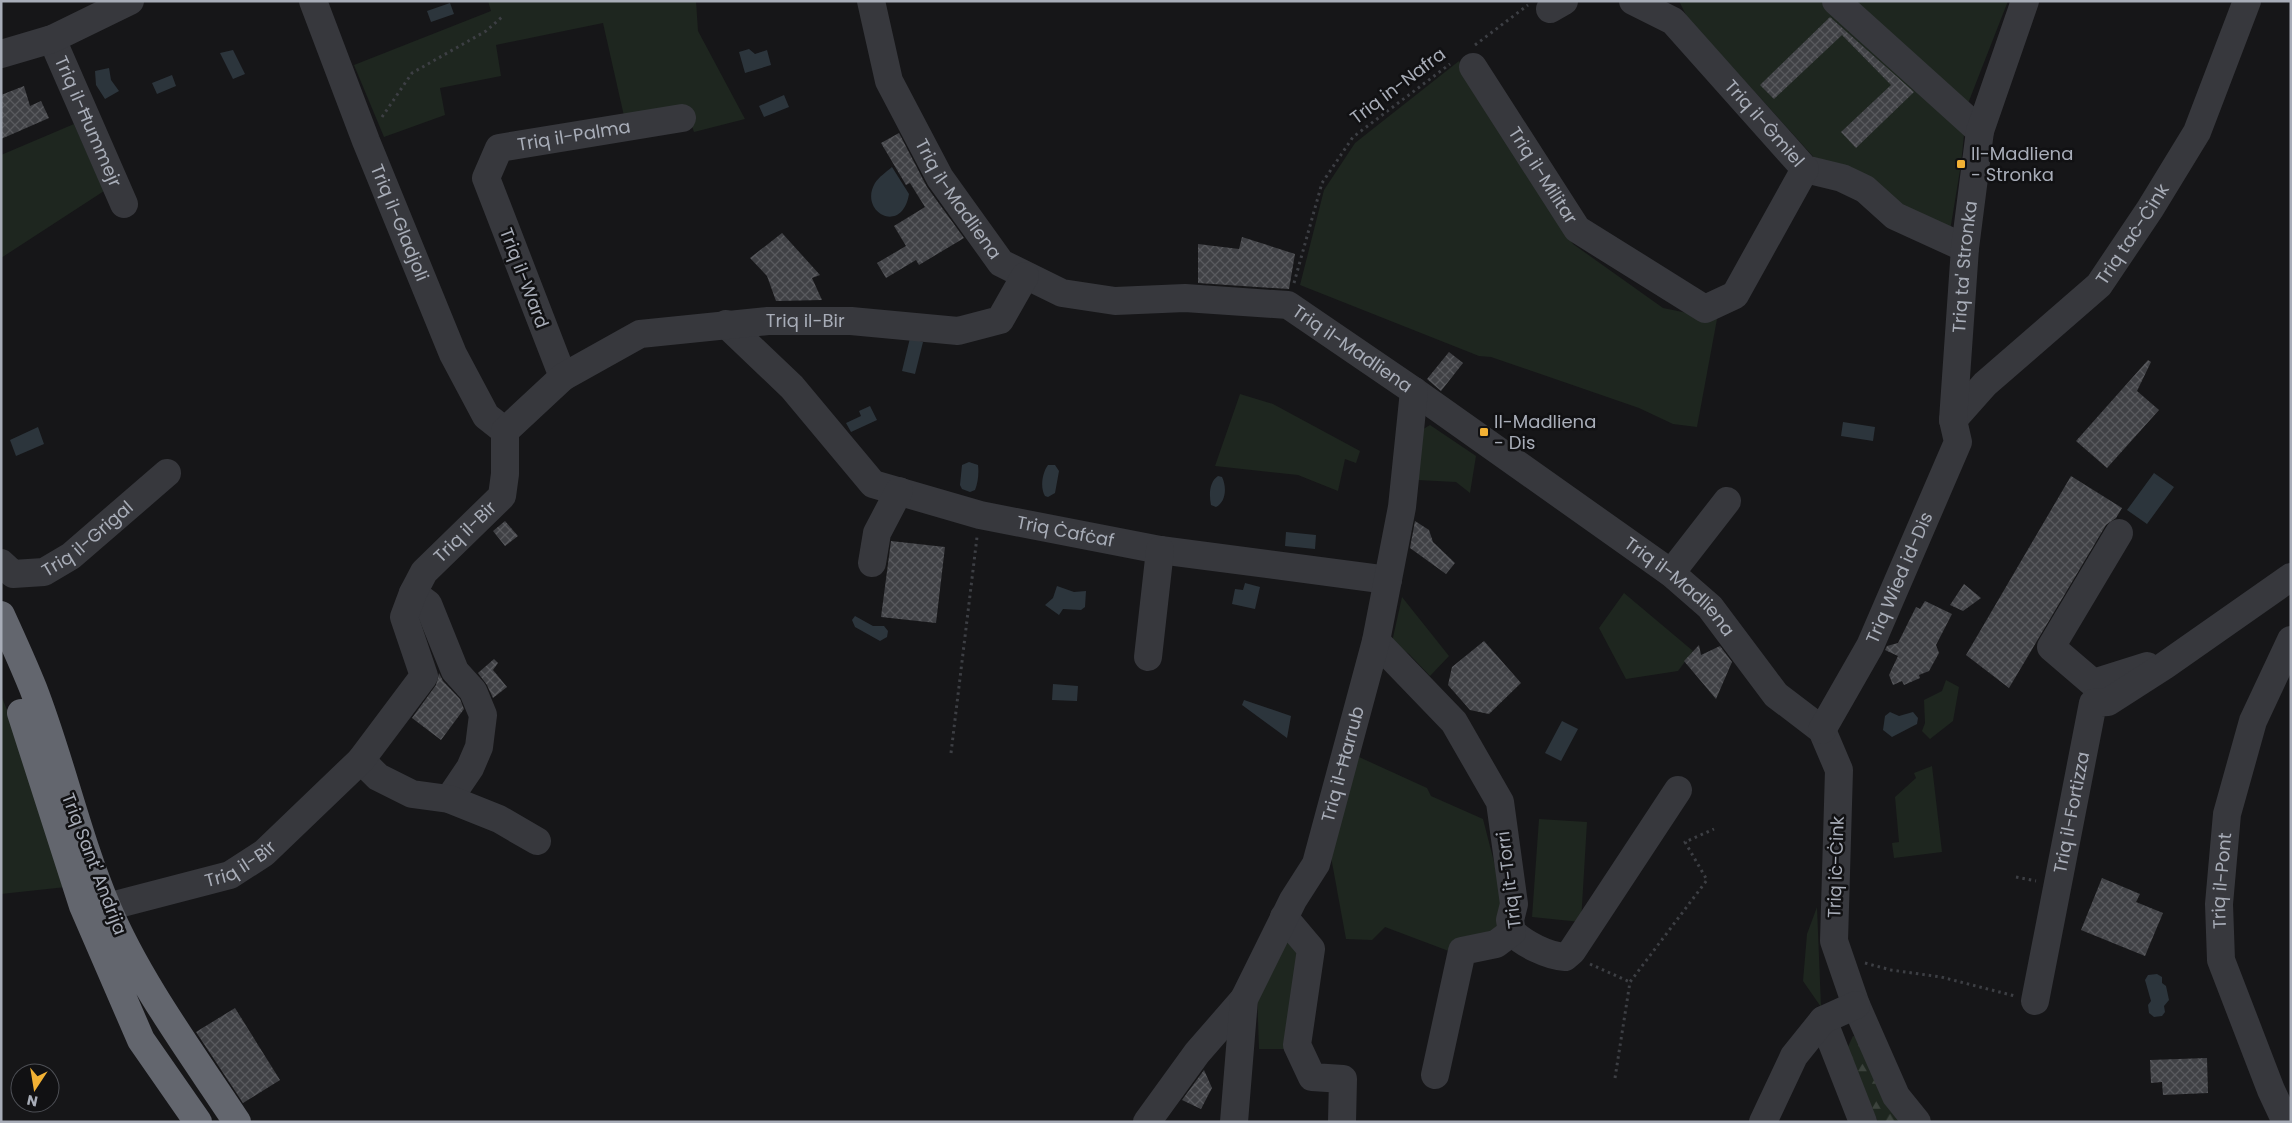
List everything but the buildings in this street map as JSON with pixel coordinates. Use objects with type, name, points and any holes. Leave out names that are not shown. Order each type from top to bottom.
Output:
[{"type":"highway","name":"Triq Sant' Andrija","points":[[1,615],[33,689],[79,832],[107,907],[129,953],[236,1122]]},
{"type":"highway","name":"Triq Sant' Andrija","points":[[1,660],[16,696],[83,906],[141,1040],[198,1122]]},
{"type":"street","name":"Triq il-Gladjoli","points":[[313,1],[366,140],[453,354],[486,416],[505,432]]},
{"type":"street","name":"Triq il-Madliena","points":[[871,1],[888,81],[940,178],[1001,263],[1062,293],[1115,301],[1185,298],[1288,305],[1414,391],[1671,573],[1710,607],[1776,695],[1822,730]]},
{"type":"street","name":"Triq il-Ġmiel","points":[[1633,1],[1673,21],[1805,170],[1842,178],[1865,189],[1895,216],[1965,248]]},
{"type":"street","points":[[1836,1],[1980,131]]},
{"type":"street","name":"Triq ta' Stronka","points":[[1953,420],[1965,248],[1980,131],[2025,1]]},
{"type":"street","name":"Triq taċ-Ċink","points":[[1953,420],[1985,384],[2099,285],[2150,209],[2197,132],[2247,1]]},
{"type":"street","points":[[1,54],[52,39],[126,2]]},
{"type":"street","name":"Triq il-Ħummejr","points":[[52,39],[124,204]]},
{"type":"street","name":"Triq il-Militar","points":[[1466,59],[1577,229],[1705,310],[1735,295],[1805,170]]},
{"type":"street","name":"Triq il-Palma","points":[[486,178],[499,148],[682,118]]},
{"type":"street","name":"Triq il-Ward","points":[[486,178],[563,378]]},
{"type":"street","name":"Triq il-Bir","points":[[107,907],[230,875],[264,853],[361,760],[424,676],[404,617],[424,572],[502,496],[505,474],[505,432],[563,378],[640,334],[768,321],[850,321],[958,331],[1000,320],[1025,276]]},
{"type":"street","name":"Triq Ċafċaf","points":[[768,321],[792,387]]},
{"type":"street","name":"Triq Ċafċaf","points":[[726,324],[792,387],[873,484],[980,515],[1160,550],[1388,580]]},
{"type":"street","name":"Triq il-Ħarrub","points":[[1234,1122],[1244,999],[1284,917],[1316,864],[1376,640],[1402,507],[1414,391]]},
{"type":"street","name":"Triq Wied id-Dis","points":[[1822,730],[1870,646],[1958,442],[1953,420]]},
{"type":"street","name":"Triq il-Grigal","points":[[1,563],[12,574],[44,572],[71,556],[167,473]]},
{"type":"street","points":[[872,563],[877,533],[899,491]]},
{"type":"street","points":[[1671,573],[1727,501]]},
{"type":"street","name":"Triq il-Fortizza","points":[[2119,533],[2051,647],[2093,683],[2147,666],[2164,666]]},
{"type":"street","points":[[1148,657],[1160,550]]},
{"type":"street","name":"Triq il-Fortizza","points":[[2035,1001],[2093,703],[2108,702],[2164,666],[2291,577]]},
{"type":"street","points":[[413,594],[428,604],[455,671],[473,691],[483,715],[476,754],[470,768],[449,799]]},
{"type":"street","name":"Triq it-Torri","points":[[1376,640],[1454,722],[1500,802],[1514,904],[1510,920],[1512,932],[1518,938],[1555,956],[1565,957],[1572,951],[1678,790]]},
{"type":"street","name":"Triq il-Pont","points":[[2286,1122],[2271,1090],[2221,960],[2219,904],[2227,814],[2254,721],[2291,640]]},
{"type":"street","name":"Triq iċ-Ċink","points":[[1822,730],[1839,770],[1834,941],[1856,1004]]},
{"type":"street","points":[[361,760],[378,777],[412,794],[449,799],[499,819],[537,840]]},
{"type":"street","points":[[1284,917],[1311,949],[1297,1045],[1312,1077],[1342,1079],[1342,1122]]},
{"type":"street","points":[[1435,1075],[1462,951],[1496,944],[1512,932]]},
{"type":"street","points":[[1148,1122],[1196,1053],[1244,999]]},
{"type":"street","points":[[1763,1122],[1794,1056],[1823,1020],[1856,1004],[1896,1096],[1918,1122]]},
{"type":"street","points":[[1823,1020],[1863,1122]]},
{"type":"path","name":"Triq in-Nafra","points":[[1288,305],[1322,183],[1353,138],[1549,4]]},
{"type":"path","points":[[366,140],[412,73],[486,31],[502,17]]},
{"type":"path","points":[[951,753],[980,515]]},
{"type":"path","points":[[1615,1078],[1630,982],[1707,880],[1685,842],[1714,828]]},
{"type":"path","points":[[1582,961],[1630,982]]},
{"type":"path","points":[[1863,962],[1891,970],[1941,977],[2035,1001]]},
{"type":"green space","points":[[488,1],[696,1],[698,31],[745,119],[694,132],[685,105],[624,116],[603,23],[496,45],[501,76],[440,88],[445,115],[384,137],[354,65],[491,11]]},
{"type":"green space","points":[[1679,1],[2008,1],[1967,106],[1961,164],[1950,231],[1819,163],[1687,17]]},
{"type":"green space","points":[[1459,61],[1573,244],[1663,308],[1717,319],[1697,427],[1673,424],[1639,408],[1491,357],[1479,356],[1300,285],[1324,190],[1355,143]]},
{"type":"green space","points":[[74,124],[104,191],[1,258],[1,155]]},
{"type":"green space","points":[[1240,394],[1273,404],[1360,451],[1356,463],[1345,459],[1338,491],[1298,475],[1215,466]]},
{"type":"green space","points":[[1430,425],[1476,456],[1470,493],[1456,482],[1418,480],[1420,431]]},
{"type":"green space","points":[[1624,593],[1693,651],[1678,671],[1626,679],[1599,628]]},
{"type":"green space","points":[[1402,597],[1449,656],[1430,676],[1409,654],[1392,642]]},
{"type":"green space","points":[[1946,680],[1959,687],[1953,721],[1930,739],[1922,731],[1925,723],[1924,700],[1942,691]]},
{"type":"green space","points":[[1,695],[18,737],[66,887],[1,894]]},
{"type":"green space","points":[[1359,757],[1427,788],[1431,796],[1483,819],[1503,897],[1500,928],[1454,953],[1385,927],[1372,940],[1346,939],[1329,846]]},
{"type":"green space","points":[[1932,766],[1942,852],[1894,858],[1892,843],[1899,842],[1895,797],[1916,778],[1914,773]]},
{"type":"green space","points":[[1539,819],[1587,822],[1581,922],[1532,917]]},
{"type":"green space","points":[[1817,907],[1821,1007],[1803,981],[1807,934]]},
{"type":"green space","points":[[1285,938],[1301,948],[1285,1049],[1259,1049],[1257,991]]},
{"type":"green space","points":[[1853,1036],[1865,1040],[1910,1122],[1878,1122],[1847,1049]]},
{"type":"shaded area","points":[[450,3],[454,14],[431,22],[427,11]]},
{"type":"shaded area","points":[[749,49],[755,54],[767,50],[771,65],[745,73],[739,52]]},
{"type":"shaded area","points":[[233,50],[245,74],[233,79],[220,53]]},
{"type":"shaded area","points":[[109,68],[111,80],[119,91],[105,99],[96,85],[95,71]]},
{"type":"shaded area","points":[[172,75],[176,86],[157,94],[152,83]]},
{"type":"shaded area","points":[[784,95],[789,107],[764,117],[759,106]]},
{"type":"shaded area","points":[[892,167],[909,194],[905,207],[898,214],[891,217],[883,215],[876,210],[872,203],[871,194],[875,183]]},
{"type":"shaded area","points":[[910,338],[923,342],[915,374],[902,371]]},
{"type":"shaded area","points":[[870,406],[877,420],[851,432],[846,423],[861,416],[859,411]]},
{"type":"shaded area","points":[[1843,422],[1875,427],[1873,441],[1841,436]]},
{"type":"shaded area","points":[[38,427],[44,444],[16,456],[10,440]]},
{"type":"shaded area","points":[[969,462],[978,465],[976,487],[975,490],[970,492],[962,489],[960,485],[962,465]]},
{"type":"shaded area","points":[[1048,465],[1055,465],[1059,471],[1055,493],[1048,497],[1043,493],[1042,480]]},
{"type":"shaded area","points":[[2154,473],[2174,487],[2147,524],[2127,510]]},
{"type":"shaded area","points":[[1218,476],[1222,477],[1224,481],[1225,490],[1222,502],[1216,507],[1211,505],[1210,493],[1211,485]]},
{"type":"shaded area","points":[[1286,532],[1316,535],[1315,549],[1285,546]]},
{"type":"shaded area","points":[[1245,583],[1260,587],[1255,609],[1232,604],[1235,589],[1243,590]]},
{"type":"shaded area","points":[[1057,586],[1074,592],[1086,591],[1085,607],[1081,610],[1063,609],[1059,615],[1045,605],[1053,598]]},
{"type":"shaded area","points":[[855,616],[873,626],[884,626],[888,631],[887,637],[880,641],[855,627],[852,620]]},
{"type":"shaded area","points":[[1053,684],[1078,686],[1077,701],[1052,700]]},
{"type":"shaded area","points":[[1244,700],[1291,716],[1287,738],[1242,705]]},
{"type":"shaded area","points":[[1890,712],[1899,716],[1913,712],[1918,718],[1917,724],[1892,737],[1883,730],[1885,716]]},
{"type":"shaded area","points":[[1562,721],[1578,729],[1561,761],[1545,753]]},
{"type":"shaded area","points":[[2157,974],[2162,977],[2162,983],[2166,986],[2169,1000],[2164,1006],[2165,1012],[2162,1016],[2154,1017],[2149,1013],[2148,1005],[2151,1001],[2145,980],[2148,975]]},
{"type":"place","name":"Il-Madliena - Stronka","points":[[1961,164]]},
{"type":"place","name":"Il-Madliena - Dis","points":[[1484,432]]}]
